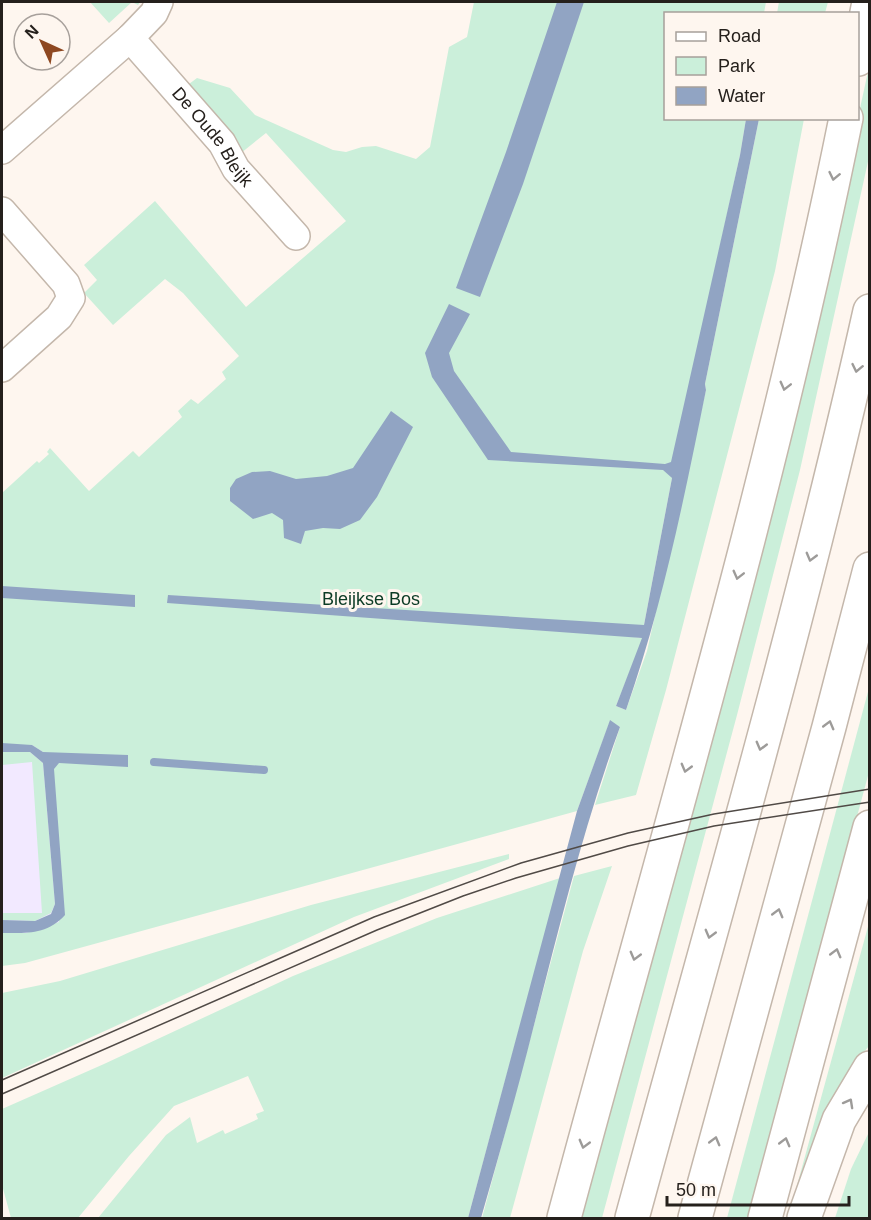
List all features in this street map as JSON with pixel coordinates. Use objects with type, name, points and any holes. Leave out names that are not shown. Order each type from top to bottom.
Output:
[{"type":"highway","points":[[859,53],[868,2]]},
{"type":"highway","points":[[564,1218],[735,589],[798,338],[846,120]]},
{"type":"highway","points":[[632,1218],[795,618],[839,447],[870,311]]},
{"type":"highway","points":[[695,1218],[870,569]]},
{"type":"highway","points":[[765,1218],[870,826]]},
{"type":"highway","points":[[804,1218],[839,1120],[870,1068]]},
{"type":"street","points":[[2,150],[130,38],[154,13],[159,2]]},
{"type":"street","name":"De Oude Bleijk","points":[[130,38],[222,143],[236,169],[296,236]]},
{"type":"street","points":[[2,211],[66,284],[71,298],[59,317],[2,368]]},
{"type":"shaded area","points":[[47,739],[66,951],[2,955],[2,747]]},
{"type":"green space","points":[[90,2],[132,2],[109,23]]},
{"type":"green space","name":"Bleijkse Bos","points":[[474,2],[766,2],[764,12],[664,12],[664,120],[746,120],[670,475],[672,478],[644,625],[634,637],[643,638],[616,706],[626,710],[647,651],[706,390],[705,384],[759,120],[804,120],[775,271],[666,690],[636,795],[595,805],[620,727],[610,721],[577,811],[25,963],[2,966],[2,933],[26,933],[59,922],[43,752],[32,745],[2,747],[2,493],[37,461],[39,463],[49,454],[47,452],[50,448],[89,491],[133,451],[139,457],[182,417],[178,411],[191,399],[198,404],[226,379],[222,372],[239,356],[183,293],[165,279],[113,325],[84,293],[97,280],[84,265],[155,201],[246,307],[346,221],[266,133],[241,153],[185,87],[197,78],[230,88],[255,115],[333,150],[346,152],[376,146],[416,159],[430,147],[449,47],[467,37]]},
{"type":"green space","points":[[779,2],[828,2],[825,12],[777,12]]},
{"type":"green space","points":[[869,67],[869,157],[800,470],[602,1218],[578,1218],[806,356]]},
{"type":"green space","points":[[869,688],[869,772],[749,1218],[727,1218]]},
{"type":"green space","points":[[2,752],[30,752],[43,763],[55,904],[51,913],[35,921],[2,920],[2,913],[42,913],[32,762],[2,765]]},
{"type":"green space","points":[[509,854],[509,859],[354,917],[2,1078],[2,993],[60,981],[311,905]]},
{"type":"green space","points":[[612,866],[583,951],[510,1218],[482,1218],[574,876]]},
{"type":"green space","points":[[560,878],[468,1218],[98,1218],[166,1135],[190,1117],[197,1143],[223,1130],[225,1134],[258,1119],[256,1114],[264,1111],[248,1076],[174,1106],[78,1218],[11,1218],[2,1185],[2,1109],[293,976],[437,918]]},
{"type":"green space","points":[[869,923],[869,1046],[854,1064],[831,1103],[790,1211]]},
{"type":"green space","points":[[869,1132],[869,1218],[835,1218],[851,1169]]},
{"type":"water","points":[[557,2],[584,2],[523,184],[480,297],[456,288],[506,152]]},
{"type":"water","points":[[746,120],[759,120],[681,511],[651,631],[626,710],[616,706],[642,638],[167,603],[168,595],[644,625],[672,478],[663,470],[488,460],[432,377],[425,353],[449,304],[470,314],[449,353],[454,371],[511,452],[665,464],[671,462]]},
{"type":"water","points":[[391,411],[413,427],[377,497],[360,520],[340,529],[323,528],[305,531],[301,544],[284,538],[283,520],[272,513],[253,519],[230,501],[230,488],[236,479],[252,472],[270,471],[296,479],[327,476],[353,468]]},
{"type":"water","points":[[2,586],[135,595],[135,607],[2,598]]},
{"type":"water","points":[[610,720],[620,727],[573,877],[521,1077],[481,1218],[468,1218],[577,811]]},
{"type":"water","points":[[2,743],[32,745],[43,752],[128,755],[128,767],[59,763],[54,769],[65,915],[58,922],[36,932],[2,933],[2,920],[35,921],[51,914],[55,904],[43,763],[30,752],[2,752]]},
{"type":"waterway","points":[[154,762],[264,770]]},
{"type":"tram line","points":[[2,1080],[374,917],[521,863],[628,833],[714,814],[870,789]]},
{"type":"tram line","points":[[2,1094],[377,930],[516,878],[628,846],[714,826],[870,802]]}]
